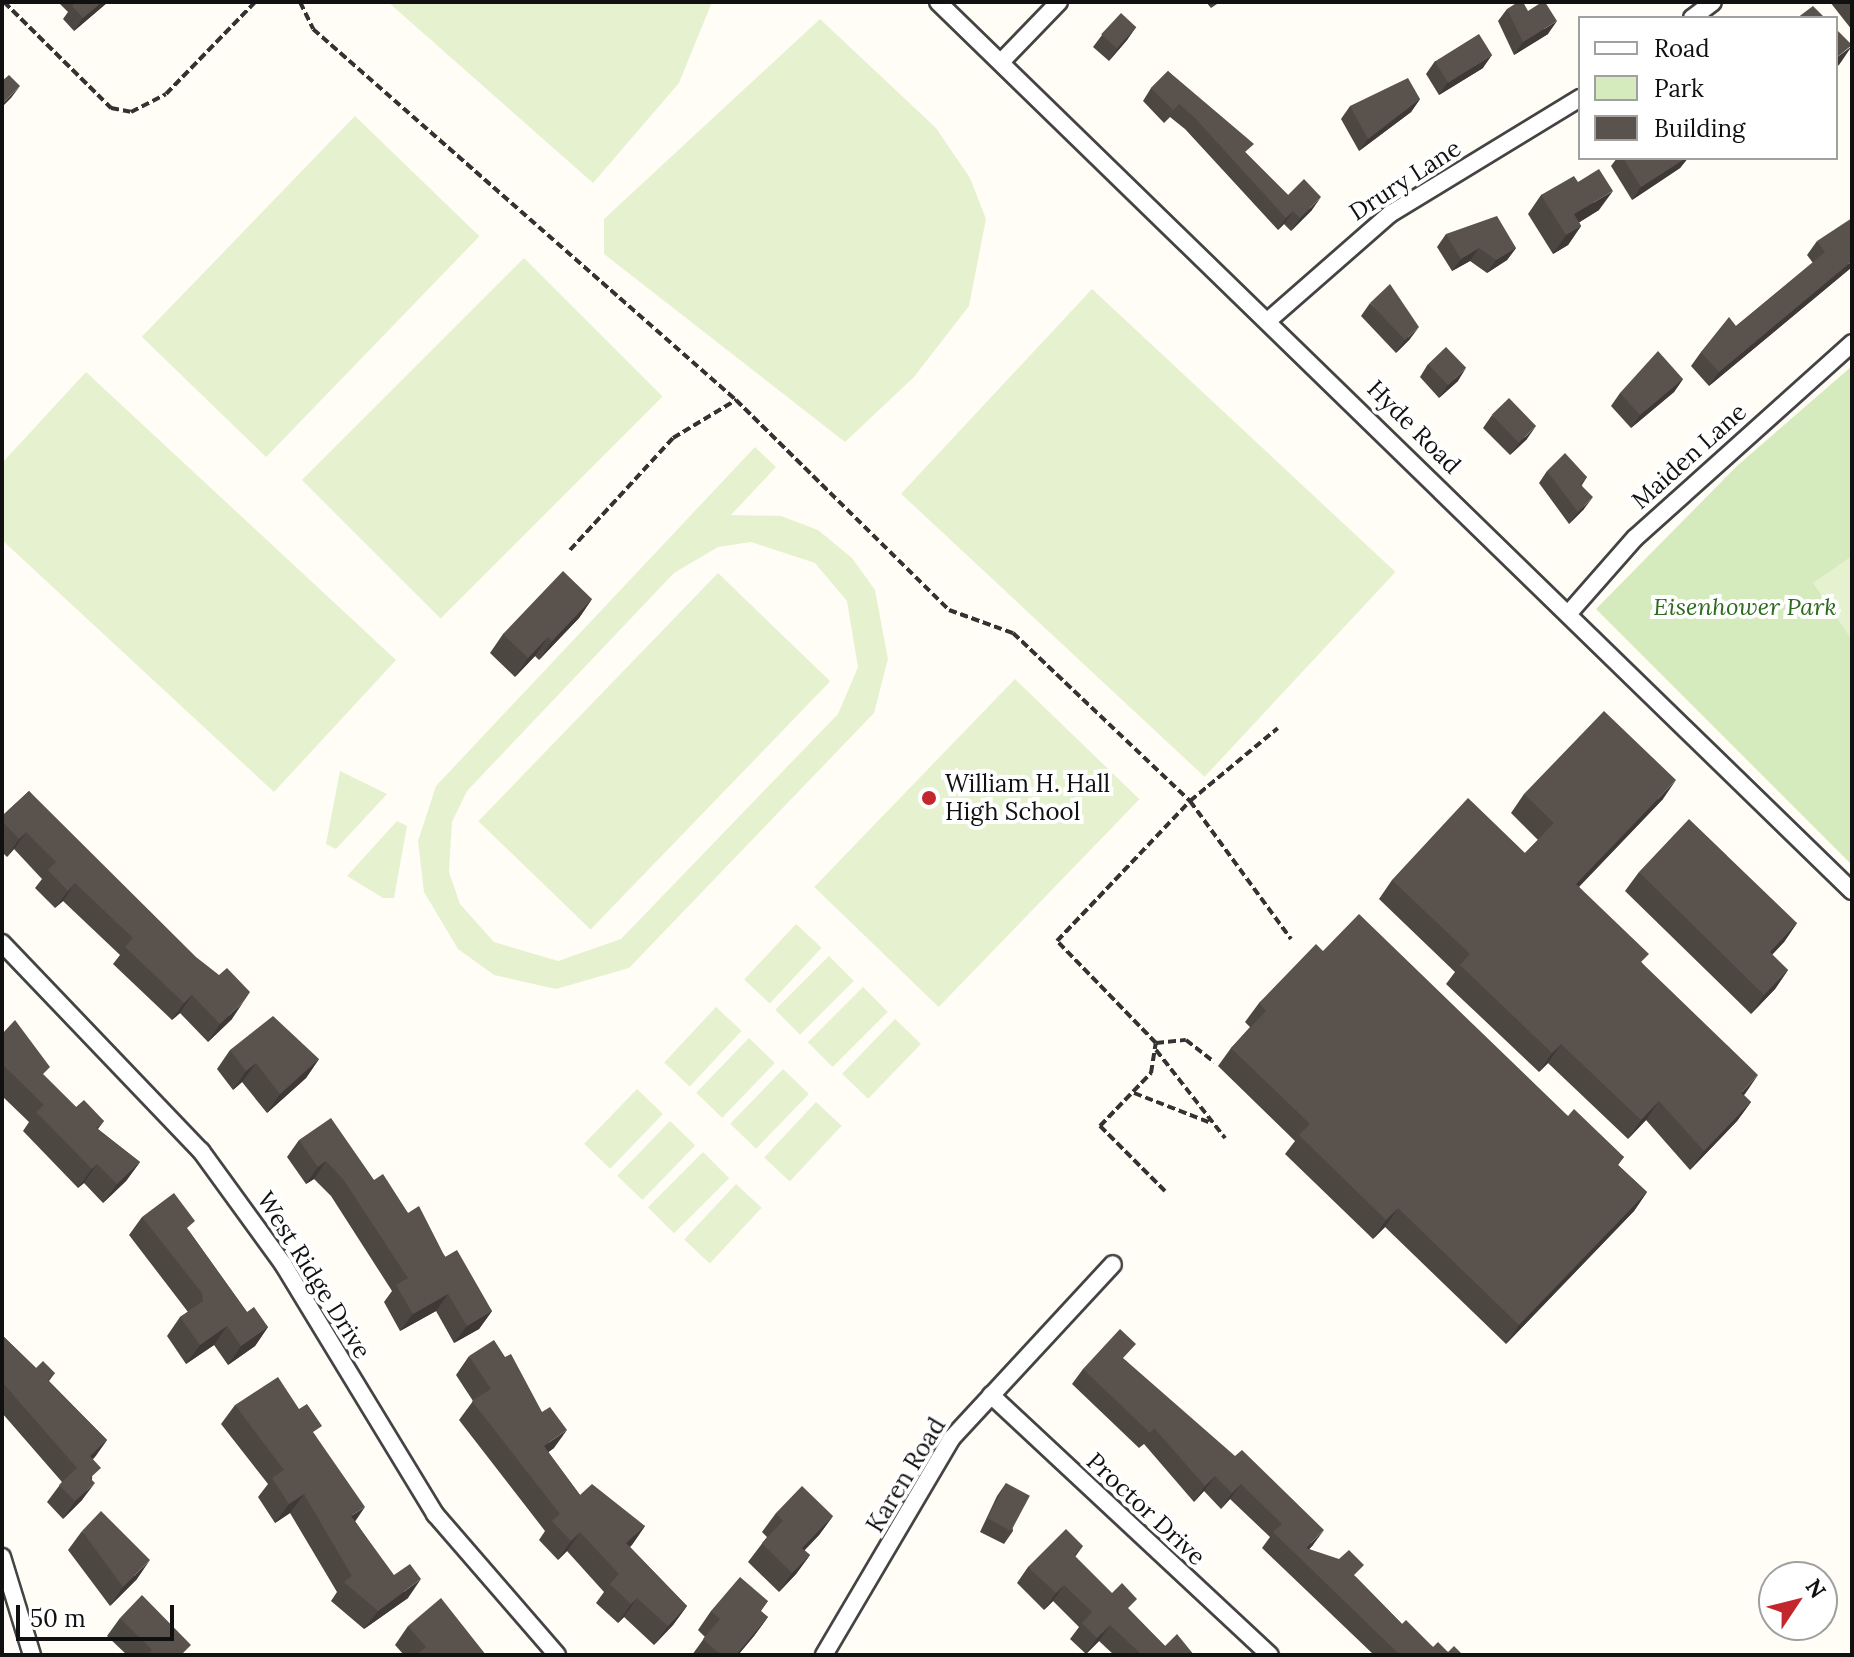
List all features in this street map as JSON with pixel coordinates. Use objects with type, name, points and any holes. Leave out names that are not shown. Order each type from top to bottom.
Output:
[{"type":"street","name":"Hyde Road","points":[[938,2],[1270,319],[1852,891]]},
{"type":"street","points":[[1002,61],[1059,2]]},
{"type":"street","points":[[1695,16],[1713,2]]},
{"type":"street","name":"Drury Lane","points":[[1270,319],[1390,214],[1578,99]]},
{"type":"street","name":"Maiden Lane","points":[[1569,613],[1635,538],[1852,343]]},
{"type":"street","name":"West Ridge Drive","points":[[2,943],[201,1151],[283,1264],[435,1514],[557,1655]]},
{"type":"street","name":"Karen Road","points":[[824,1655],[940,1457],[991,1395],[1113,1264]]},
{"type":"street","name":"Proctor Drive","points":[[991,1395],[1270,1655]]},
{"type":"street","points":[[2,1557],[32,1655]]},
{"type":"path","points":[[4,2],[111,108],[131,112],[166,94],[255,2]]},
{"type":"path","points":[[300,2],[313,29],[736,400],[949,610],[1013,633],[1190,801],[1291,939]]},
{"type":"path","points":[[570,550],[673,438],[736,400]]},
{"type":"path","points":[[1165,1191],[1100,1126],[1151,1073],[1156,1043],[1057,941],[1190,801],[1278,728]]},
{"type":"path","points":[[1156,1043],[1186,1040],[1214,1062]]},
{"type":"path","points":[[1156,1050],[1225,1138]]},
{"type":"path","points":[[1134,1093],[1213,1123]]},
{"type":"green space","points":[[388,2],[712,2],[679,83],[593,183]]},
{"type":"green space","points":[[820,19],[936,128],[970,178],[986,219],[969,306],[914,377],[845,442],[604,254],[604,219]]},
{"type":"green space","points":[[355,116],[479,236],[266,457],[142,337]]},
{"type":"green space","points":[[524,258],[663,397],[441,619],[302,480]]},
{"type":"green space","points":[[1092,289],[1396,572],[1205,777],[901,494]]},
{"type":"green space","name":"Eisenhower Park","points":[[1852,366],[1852,865],[1596,609],[1737,466]]},
{"type":"green space","points":[[86,372],[396,660],[274,792],[2,540],[2,463]]},
{"type":"green space","points":[[755,447],[776,467],[731,515],[781,516],[818,530],[852,558],[875,590],[888,659],[874,713],[629,968],[556,989],[494,975],[458,949],[424,892],[418,841],[436,786]],"holes":[[[751,542],[815,563],[847,601],[858,667],[838,714],[621,939],[558,961],[494,942],[460,904],[449,872],[452,822],[467,791],[674,573],[718,547]]]},
{"type":"green space","points":[[1852,556],[1852,640],[1813,583]]},
{"type":"green space","points":[[718,573],[830,681],[591,930],[478,821]]},
{"type":"green space","points":[[1015,679],[1139,799],[939,1007],[814,887]]},
{"type":"green space","points":[[340,771],[387,794],[336,849],[326,844]]},
{"type":"green space","points":[[397,821],[407,826],[394,898],[383,898],[347,876]]},
{"type":"green space","points":[[796,924],[822,948],[770,1003],[744,980]]},
{"type":"green space","points":[[829,956],[854,981],[800,1034],[775,1010]]},
{"type":"green space","points":[[863,987],[888,1012],[833,1067],[808,1042]]},
{"type":"green space","points":[[716,1007],[742,1031],[690,1086],[664,1063]]},
{"type":"green space","points":[[895,1019],[921,1044],[868,1099],[842,1074]]},
{"type":"green space","points":[[749,1038],[775,1063],[722,1118],[696,1093]]},
{"type":"green space","points":[[783,1069],[809,1094],[756,1149],[730,1124]]},
{"type":"green space","points":[[637,1089],[663,1114],[610,1169],[584,1144]]},
{"type":"green space","points":[[816,1102],[842,1126],[790,1181],[764,1158]]},
{"type":"green space","points":[[670,1121],[695,1145],[642,1200],[617,1176]]},
{"type":"green space","points":[[703,1152],[729,1178],[674,1233],[648,1207]]},
{"type":"green space","points":[[736,1184],[762,1208],[710,1263],[684,1240]]},
{"type":"building","points":[[76,2],[102,2],[83,18],[72,6]]},
{"type":"building","points":[[1523,2],[1528,11],[1545,2],[1557,21],[1523,42],[1507,9]]},
{"type":"building","points":[[1813,6],[1823,16],[1800,16]]},
{"type":"building","points":[[1121,13],[1136,27],[1117,49],[1101,34]]},
{"type":"building","points":[[1838,31],[1852,45],[1838,56]]},
{"type":"building","points":[[1479,34],[1492,55],[1448,83],[1435,62]]},
{"type":"building","points":[[1168,71],[1254,144],[1245,152],[1288,195],[1304,179],[1321,197],[1300,218],[1293,211],[1286,218],[1194,117],[1179,104],[1173,110],[1151,88]]},
{"type":"building","points":[[9,75],[20,86],[2,104],[2,81]]},
{"type":"building","points":[[1408,78],[1420,99],[1368,139],[1350,106]]},
{"type":"building","points":[[1624,160],[1683,160],[1641,187]]},
{"type":"building","points":[[1599,169],[1613,191],[1574,214],[1581,226],[1566,235],[1541,195],[1574,176],[1578,182]]},
{"type":"building","points":[[1497,216],[1516,248],[1496,260],[1479,248],[1461,259],[1446,234]]},
{"type":"building","points":[[1852,218],[1852,261],[1719,372],[1701,352],[1729,317],[1736,326],[1825,252],[1817,241]]},
{"type":"building","points":[[1390,284],[1419,327],[1405,340],[1370,303]]},
{"type":"building","points":[[1446,347],[1466,368],[1448,385],[1428,364]]},
{"type":"building","points":[[1658,351],[1683,379],[1640,415],[1620,393]]},
{"type":"building","points":[[1509,398],[1536,426],[1519,443],[1492,415]]},
{"type":"building","points":[[1565,453],[1587,477],[1580,484],[1593,497],[1578,512],[1547,471]]},
{"type":"building","points":[[563,571],[592,599],[552,641],[548,637],[528,658],[503,634]]},
{"type":"building","points":[[1604,711],[1676,780],[1576,884],[1649,954],[1641,962],[1758,1075],[1741,1093],[1751,1102],[1704,1151],[1659,1101],[1641,1120],[1561,1044],[1552,1053],[1460,965],[1470,954],[1392,880],[1468,798],[1525,853],[1554,823],[1524,794]]},
{"type":"building","points":[[29,791],[196,957],[219,975],[227,968],[250,992],[220,1024],[192,995],[184,1003],[125,947],[133,938],[75,883],[68,891],[48,870],[56,862],[26,832],[19,839],[2,821],[2,816]]},
{"type":"building","points":[[1689,819],[1797,923],[1770,952],[1788,970],[1764,995],[1639,872]]},
{"type":"building","points":[[1359,914],[1568,1116],[1574,1109],[1624,1157],[1617,1164],[1647,1192],[1519,1325],[1398,1208],[1386,1220],[1299,1135],[1310,1124],[1231,1048],[1266,1011],[1259,1003],[1316,944],[1323,951]]},
{"type":"building","points":[[273,1016],[319,1059],[280,1094],[256,1063],[246,1071],[230,1050]]},
{"type":"building","points":[[15,1020],[50,1067],[43,1074],[76,1107],[84,1100],[104,1121],[96,1128],[140,1162],[117,1184],[97,1164],[92,1169],[36,1112],[44,1105],[2,1064],[2,1034]]},
{"type":"building","points":[[331,1118],[374,1180],[383,1174],[408,1213],[419,1206],[445,1257],[457,1250],[492,1311],[467,1326],[448,1294],[413,1314],[396,1285],[408,1278],[343,1179],[326,1161],[318,1167],[299,1140]]},
{"type":"building","points":[[174,1193],[195,1221],[187,1228],[247,1312],[254,1307],[268,1327],[241,1346],[227,1326],[200,1345],[180,1317],[203,1301],[202,1293],[142,1217]]},
{"type":"building","points":[[1120,1329],[1136,1344],[1123,1358],[1235,1456],[1242,1450],[1324,1530],[1306,1548],[1339,1559],[1349,1550],[1364,1565],[1354,1575],[1402,1624],[1406,1620],[1433,1647],[1438,1642],[1448,1652],[1454,1646],[1463,1655],[1400,1655],[1273,1532],[1282,1524],[1241,1484],[1232,1493],[1215,1476],[1205,1486],[1154,1428],[1150,1433],[1083,1369]]},
{"type":"building","points":[[2,1335],[36,1368],[43,1361],[55,1373],[47,1380],[107,1440],[90,1456],[101,1468],[90,1478],[95,1483],[75,1501],[59,1485],[77,1468],[2,1382]]},
{"type":"building","points":[[494,1340],[505,1357],[511,1354],[542,1412],[550,1407],[567,1430],[544,1446],[580,1495],[592,1484],[645,1526],[626,1543],[687,1606],[668,1626],[637,1598],[631,1604],[610,1584],[619,1574],[580,1532],[571,1541],[552,1521],[560,1514],[472,1401],[491,1389],[469,1356]]},
{"type":"building","points":[[278,1377],[299,1409],[307,1404],[322,1426],[313,1432],[365,1507],[351,1516],[394,1575],[410,1564],[421,1579],[378,1611],[344,1582],[352,1576],[304,1494],[289,1504],[272,1478],[284,1470],[235,1405]]},
{"type":"building","points":[[1006,1483],[1030,1496],[1011,1531],[987,1518]]},
{"type":"building","points":[[802,1486],[833,1516],[802,1548],[810,1555],[792,1573],[762,1543],[783,1521],[776,1513]]},
{"type":"building","points":[[101,1511],[150,1560],[123,1587],[82,1531]]},
{"type":"building","points":[[1066,1529],[1083,1546],[1074,1555],[1112,1593],[1122,1583],[1137,1599],[1128,1608],[1165,1646],[1177,1634],[1194,1655],[1142,1655],[1110,1625],[1097,1638],[1082,1623],[1092,1612],[1064,1585],[1056,1593],[1028,1567]]},
{"type":"building","points":[[740,1577],[768,1601],[760,1611],[768,1617],[736,1655],[721,1655],[703,1639],[720,1619],[711,1611]]},
{"type":"building","points":[[142,1595],[191,1645],[181,1655],[147,1655],[152,1650],[120,1618]]},
{"type":"building","points":[[441,1598],[486,1655],[416,1655],[426,1647],[408,1626]]},
{"type":"place","name":"William H. Hall High School","points":[[929,798]]}]
